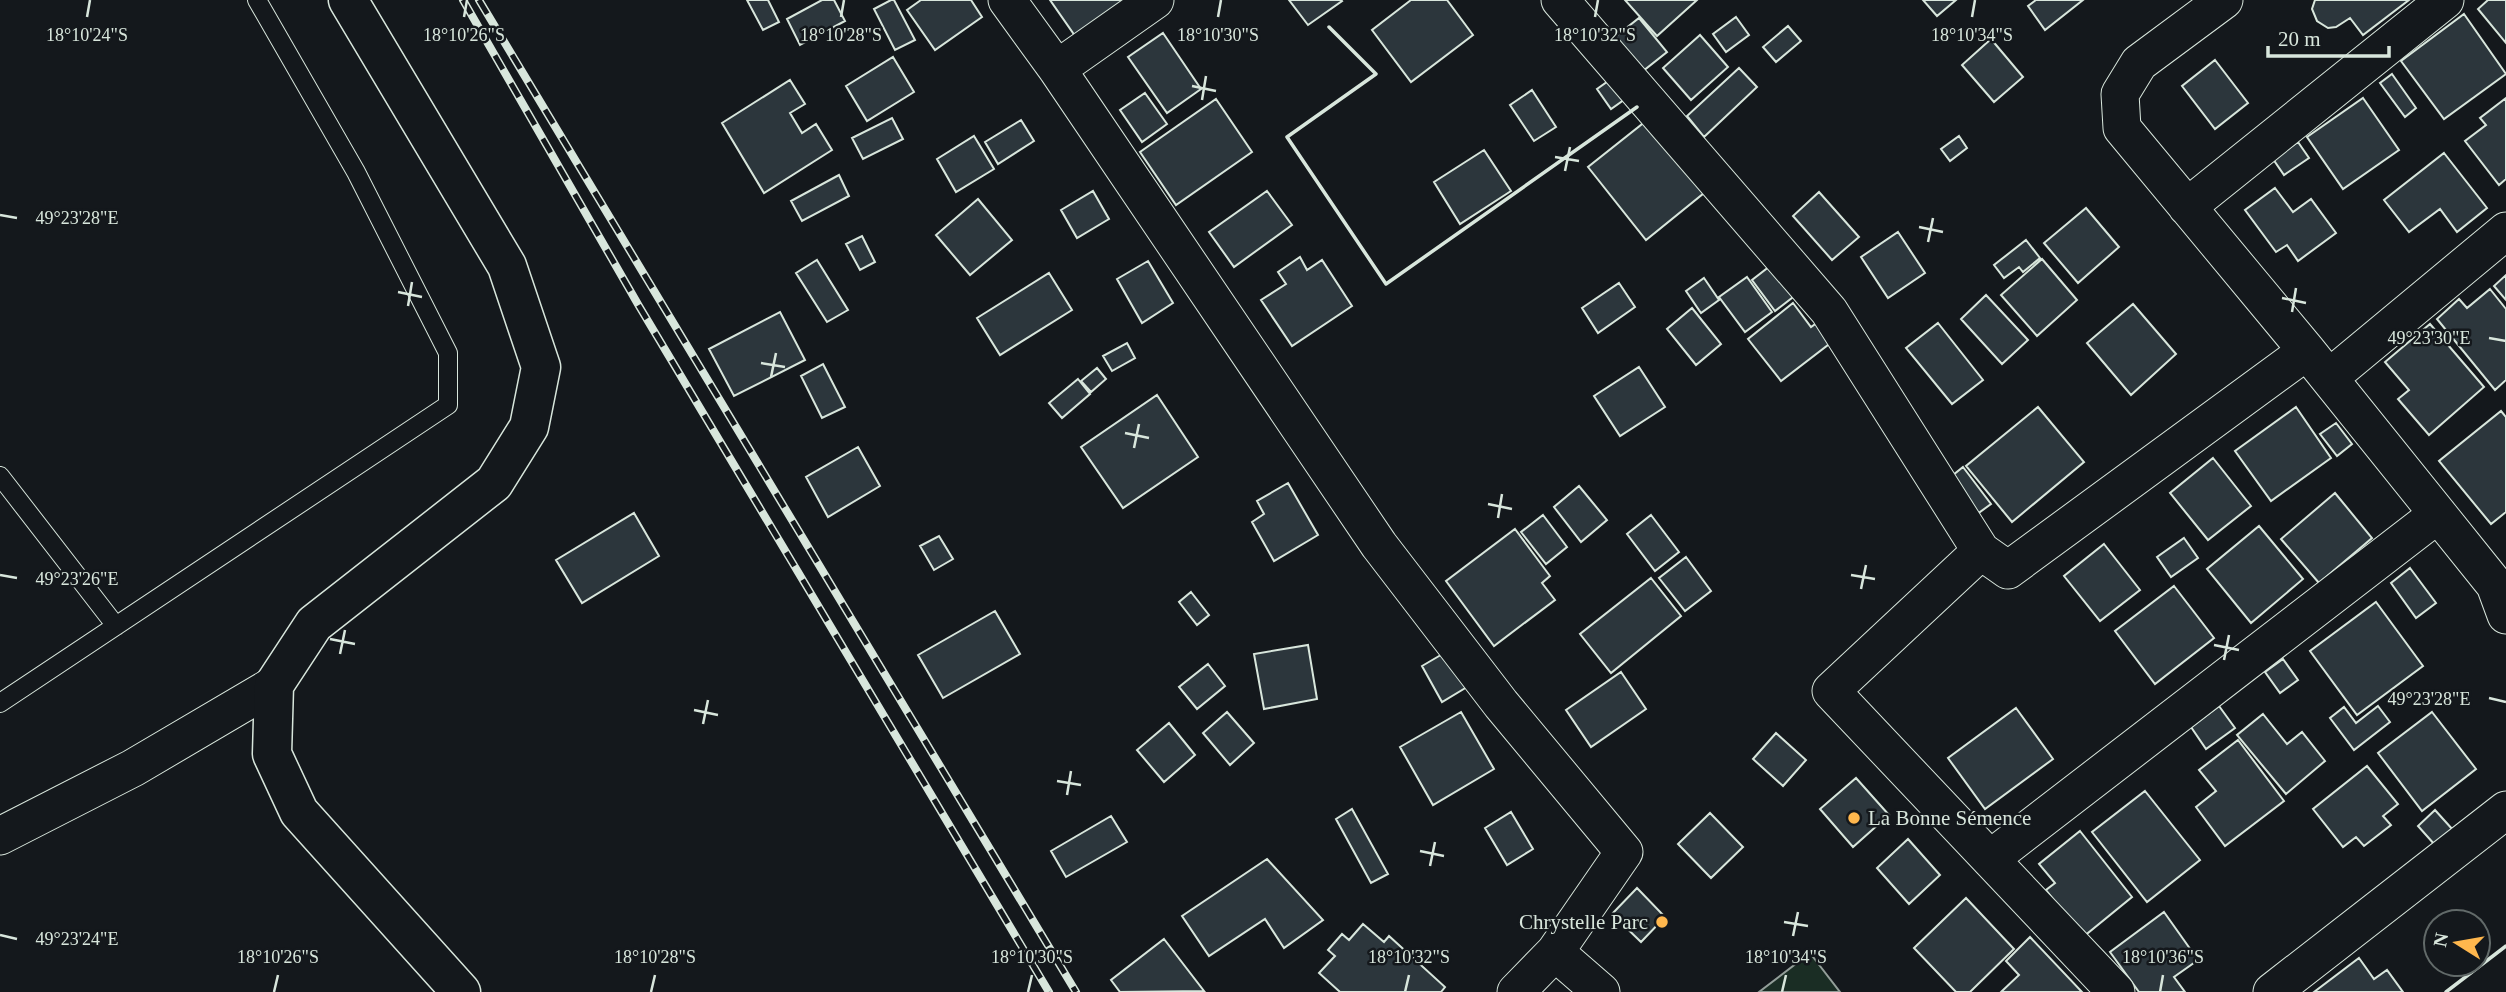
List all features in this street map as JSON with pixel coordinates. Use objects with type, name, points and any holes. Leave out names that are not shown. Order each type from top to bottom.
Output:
[{"type":"main road","points":[[348,0],[507,266],[541,367],[529,427],[494,483],[314,624],[274,685],[272,754],[299,812],[461,992]]},
{"type":"street","points":[[1007,0],[1057,69],[1379,545],[1500,704],[1624,852],[1555,952],[1516,992]]},
{"type":"street","points":[[1057,69],[1155,0]]},
{"type":"street","points":[[1560,0],[1829,311],[1981,551],[2008,570],[2318,365],[2506,231]]},
{"type":"street","points":[[2224,0],[2139,63],[2120,94],[2122,128],[2502,592]]},
{"type":"street","points":[[2187,206],[2445,0]]},
{"type":"street","points":[[1990,859],[2438,514]]},
{"type":"street","points":[[1981,551],[1831,691],[2116,992]]},
{"type":"street","points":[[0,836],[133,768],[274,685]]},
{"type":"street","points":[[2272,992],[2506,810]]},
{"type":"street","points":[[1555,952],[1601,992]]},
{"type":"lane","points":[[0,703],[448,405],[448,352],[356,172],[257,0]]},
{"type":"lane","points":[[0,476],[116,626]]},
{"type":"green space","points":[[1810,953],[1840,992],[1759,992]]},
{"type":"building","points":[[747,0],[768,0],[779,22],[763,30]]},
{"type":"building","points":[[822,0],[834,0],[845,21],[800,45],[787,19]]},
{"type":"building","points":[[894,0],[915,40],[895,50],[874,9]]},
{"type":"building","points":[[921,0],[971,0],[982,17],[935,50],[907,10]]},
{"type":"building","points":[[1050,0],[1139,0],[1080,43]]},
{"type":"building","points":[[1289,0],[1341,0],[1342,1],[1308,25]]},
{"type":"building","points":[[1411,0],[1447,0],[1473,35],[1411,82],[1372,30]]},
{"type":"building","points":[[1625,0],[1697,0],[1657,36]]},
{"type":"building","points":[[1923,0],[1956,0],[1937,16]]},
{"type":"building","points":[[2036,0],[2083,0],[2045,30],[2028,6]]},
{"type":"building","points":[[2315,0],[2409,0],[2363,35],[2350,18],[2336,27],[2328,28],[2317,21],[2312,9]]},
{"type":"building","points":[[2488,0],[2506,0],[2506,43],[2478,9]]},
{"type":"building","points":[[2464,14],[2506,74],[2444,119],[2401,61]]},
{"type":"building","points":[[1736,17],[1749,35],[1726,52],[1713,34]]},
{"type":"building","points":[[1639,18],[1667,52],[1643,71],[1615,37]]},
{"type":"building","points":[[1788,26],[1801,41],[1776,62],[1763,47]]},
{"type":"building","points":[[1163,33],[1201,89],[1167,113],[1128,57]]},
{"type":"building","points":[[1700,35],[1728,67],[1691,100],[1663,68]]},
{"type":"building","points":[[1991,39],[2023,77],[1994,102],[1962,65]]},
{"type":"building","points":[[893,57],[914,92],[867,121],[846,86]]},
{"type":"building","points":[[2215,60],[2248,103],[2215,129],[2182,86]]},
{"type":"building","points":[[1739,68],[1757,87],[1704,137],[1687,116]]},
{"type":"building","points":[[2392,74],[2416,108],[2405,117],[2380,83]]},
{"type":"building","points":[[1614,77],[1628,97],[1611,109],[1597,89]]},
{"type":"building","points":[[790,80],[805,104],[790,113],[802,133],[816,124],[832,150],[764,193],[722,123]]},
{"type":"building","points":[[1532,90],[1556,127],[1534,141],[1510,105]]},
{"type":"building","points":[[1145,93],[1167,124],[1142,142],[1120,110]]},
{"type":"building","points":[[2363,98],[2399,150],[2343,189],[2307,137]]},
{"type":"building","points":[[2506,98],[2506,179],[2499,185],[2465,141],[2486,125],[2480,118]]},
{"type":"building","points":[[1216,99],[1252,152],[1176,205],[1140,152]]},
{"type":"building","points":[[892,118],[903,139],[863,159],[852,138]]},
{"type":"building","points":[[1021,120],[1034,141],[998,164],[985,142]]},
{"type":"building","points":[[1646,121],[1704,193],[1646,240],[1588,167]]},
{"type":"building","points":[[974,136],[994,169],[956,192],[937,159]]},
{"type":"building","points":[[1959,136],[1967,148],[1950,161],[1941,149]]},
{"type":"building","points":[[2298,142],[2309,158],[2284,175],[2273,159]]},
{"type":"building","points":[[1484,150],[1511,191],[1460,224],[1434,182]]},
{"type":"building","points":[[2444,153],[2487,208],[2457,232],[2440,209],[2409,232],[2384,200]]},
{"type":"building","points":[[839,175],[849,196],[802,221],[791,201]]},
{"type":"building","points":[[2275,188],[2293,212],[2311,199],[2336,233],[2298,261],[2287,245],[2276,252],[2245,210]]},
{"type":"building","points":[[1093,191],[1109,219],[1077,238],[1061,210]]},
{"type":"building","points":[[1267,191],[1292,225],[1234,267],[1209,232]]},
{"type":"building","points":[[1819,192],[1859,237],[1832,260],[1793,216]]},
{"type":"building","points":[[978,199],[1012,240],[970,275],[936,235]]},
{"type":"building","points":[[2086,208],[2119,247],[2078,283],[2044,243]]},
{"type":"building","points":[[1898,232],[1925,273],[1888,298],[1861,257]]},
{"type":"building","points":[[862,236],[875,262],[860,270],[846,244]]},
{"type":"building","points":[[2026,240],[2040,258],[2023,272],[2019,267],[2004,278],[1994,265]]},
{"type":"building","points":[[1300,257],[1307,270],[1322,260],[1352,306],[1292,346],[1261,300],[1286,284],[1278,272]]},
{"type":"building","points":[[2042,259],[2077,300],[2037,336],[2001,295]]},
{"type":"building","points":[[817,260],[848,310],[827,322],[796,273]]},
{"type":"building","points":[[1148,261],[1173,303],[1142,323],[1117,279]]},
{"type":"building","points":[[1774,263],[1797,294],[1775,311],[1752,280]]},
{"type":"building","points":[[1049,273],[1072,310],[1000,355],[977,318]]},
{"type":"building","points":[[2506,275],[2506,300],[2494,286]]},
{"type":"building","points":[[1747,277],[1772,312],[1745,332],[1719,297]]},
{"type":"building","points":[[1704,278],[1719,300],[1701,313],[1686,291]]},
{"type":"building","points":[[1619,283],[1635,307],[1598,333],[1582,308]]},
{"type":"building","points":[[2490,289],[2506,309],[2506,380],[2495,390],[2437,319],[2459,299],[2467,308]]},
{"type":"building","points":[[1986,295],[2028,340],[2002,364],[1961,319]]},
{"type":"building","points":[[1793,303],[1811,327],[1822,319],[1837,338],[1781,381],[1748,339]]},
{"type":"building","points":[[2133,304],[2176,354],[2131,395],[2087,343]]},
{"type":"building","points":[[1692,308],[1721,344],[1696,365],[1667,329]]},
{"type":"building","points":[[780,312],[805,360],[734,396],[709,349]]},
{"type":"building","points":[[1938,323],[1983,380],[1952,404],[1906,348]]},
{"type":"building","points":[[2430,324],[2484,387],[2429,435],[2398,399],[2409,390],[2385,362]]},
{"type":"building","points":[[1127,343],[1135,358],[1112,371],[1103,356]]},
{"type":"building","points":[[823,364],[845,407],[822,418],[801,376]]},
{"type":"building","points":[[1639,367],[1665,407],[1620,436],[1594,396]]},
{"type":"building","points":[[1097,368],[1106,379],[1091,392],[1081,381]]},
{"type":"building","points":[[1078,379],[1090,394],[1062,418],[1049,403]]},
{"type":"building","points":[[1157,395],[1198,457],[1123,508],[1081,447]]},
{"type":"building","points":[[2038,407],[2084,462],[2012,522],[1966,466]]},
{"type":"building","points":[[2296,407],[2331,458],[2271,501],[2235,451]]},
{"type":"building","points":[[2501,411],[2506,417],[2506,512],[2491,524],[2439,461]]},
{"type":"building","points":[[2336,423],[2352,444],[2337,456],[2320,434]]},
{"type":"building","points":[[858,447],[880,486],[828,517],[806,477]]},
{"type":"building","points":[[2213,458],[2251,506],[2208,540],[2170,493]]},
{"type":"building","points":[[1963,467],[1991,504],[1969,520],[1942,484]]},
{"type":"building","points":[[1288,483],[1318,535],[1274,561],[1252,522],[1264,514],[1257,501]]},
{"type":"building","points":[[1579,486],[1607,520],[1581,542],[1554,507]]},
{"type":"building","points":[[2335,493],[2372,538],[2319,583],[2281,539]]},
{"type":"building","points":[[634,513],[659,556],[582,603],[556,560]]},
{"type":"building","points":[[1543,515],[1567,547],[1546,564],[1521,532]]},
{"type":"building","points":[[1651,515],[1679,552],[1655,571],[1627,534]]},
{"type":"building","points":[[2259,526],[2303,579],[2251,623],[2207,569]]},
{"type":"building","points":[[1515,529],[1550,576],[1542,583],[1555,600],[1494,646],[1446,581]]},
{"type":"building","points":[[939,536],[953,559],[934,570],[920,546]]},
{"type":"building","points":[[2184,538],[2198,558],[2171,577],[2157,557]]},
{"type":"building","points":[[2104,544],[2140,590],[2100,621],[2064,576]]},
{"type":"building","points":[[1686,557],[1711,591],[1685,611],[1659,578]]},
{"type":"building","points":[[2410,568],[2436,603],[2416,618],[2391,583]]},
{"type":"building","points":[[1651,578],[1681,616],[1611,673],[1580,634]]},
{"type":"building","points":[[2174,586],[2214,638],[2155,684],[2115,631]]},
{"type":"building","points":[[1191,592],[1209,615],[1197,625],[1179,602]]},
{"type":"building","points":[[2376,602],[2423,666],[2357,715],[2310,651]]},
{"type":"building","points":[[995,611],[1020,654],[943,698],[918,655]]},
{"type":"building","points":[[1308,645],[1317,699],[1264,709],[1254,654]]},
{"type":"building","points":[[1451,649],[1472,684],[1442,702],[1422,666]]},
{"type":"building","points":[[2283,659],[2298,680],[2280,693],[2265,672]]},
{"type":"building","points":[[1208,664],[1225,686],[1197,709],[1179,687]]},
{"type":"building","points":[[1621,672],[1646,709],[1591,747],[1566,710]]},
{"type":"building","points":[[2219,706],[2235,728],[2206,749],[2191,727]]},
{"type":"building","points":[[2378,706],[2390,722],[2354,750],[2330,718],[2344,707],[2356,723]]},
{"type":"building","points":[[2016,708],[2053,759],[1985,809],[1948,758]]},
{"type":"building","points":[[1227,712],[1254,743],[1230,765],[1203,733]]},
{"type":"building","points":[[1461,712],[1494,769],[1433,805],[1400,747]]},
{"type":"building","points":[[2432,712],[2476,769],[2422,811],[2378,753]]},
{"type":"building","points":[[2263,714],[2287,744],[2302,732],[2325,761],[2286,794],[2237,735]]},
{"type":"building","points":[[1169,723],[1195,755],[1164,782],[1137,750]]},
{"type":"building","points":[[1776,733],[1806,760],[1783,786],[1753,759]]},
{"type":"building","points":[[2238,740],[2284,801],[2225,846],[2196,807],[2216,791],[2199,770]]},
{"type":"building","points":[[2367,766],[2398,804],[2383,816],[2391,825],[2364,846],[2356,837],[2343,847],[2313,809]]},
{"type":"building","points":[[1856,778],[1889,815],[1853,847],[1820,809]]},
{"type":"building","points":[[2145,791],[2200,860],[2147,902],[2092,832]]},
{"type":"building","points":[[1352,809],[1388,874],[1371,883],[1336,819]]},
{"type":"building","points":[[2435,810],[2453,830],[2435,845],[2418,826]]},
{"type":"building","points":[[1511,812],[1533,849],[1507,865],[1485,828]]},
{"type":"building","points":[[1710,813],[1743,847],[1711,878],[1678,844]]},
{"type":"building","points":[[1111,816],[1127,842],[1066,877],[1051,851]]},
{"type":"building","points":[[2080,831],[2132,897],[2083,937],[2046,890],[2055,883],[2039,864]]},
{"type":"building","points":[[1908,839],[1940,875],[1909,904],[1877,868]]},
{"type":"building","points":[[1267,859],[1323,920],[1284,948],[1265,919],[1209,956],[1182,916]]},
{"type":"building","points":[[1637,888],[1665,917],[1641,942],[1612,914]]},
{"type":"building","points":[[1966,898],[2014,949],[1970,992],[1956,992],[1914,948]]},
{"type":"building","points":[[2164,912],[2198,960],[2174,977],[2185,992],[2139,992],[2110,952]]},
{"type":"building","points":[[1363,924],[1384,942],[1389,936],[1445,987],[1441,992],[1340,992],[1319,973],[1335,956],[1328,950],[1342,934],[1349,940]]},
{"type":"building","points":[[2030,937],[2082,992],[2001,992],[2019,975],[2006,961]]},
{"type":"building","points":[[1164,939],[1204,991],[1120,992],[1111,980]]},
{"type":"building","points":[[2359,958],[2374,979],[2387,970],[2403,992],[2314,992]]},
{"type":"railway","points":[[463,0],[639,306],[1049,992]]},
{"type":"railway","points":[[479,0],[1076,992]]},
{"type":"wall","points":[[1329,27],[1376,74],[1287,137],[1386,284],[1637,107]]},
{"type":"wall","points":[[2446,992],[2506,946]]},
{"type":"place","name":"La Bonne Sémence","points":[[1854,818]]},
{"type":"place","name":"Chrystelle Parc","points":[[1662,922]]}]
